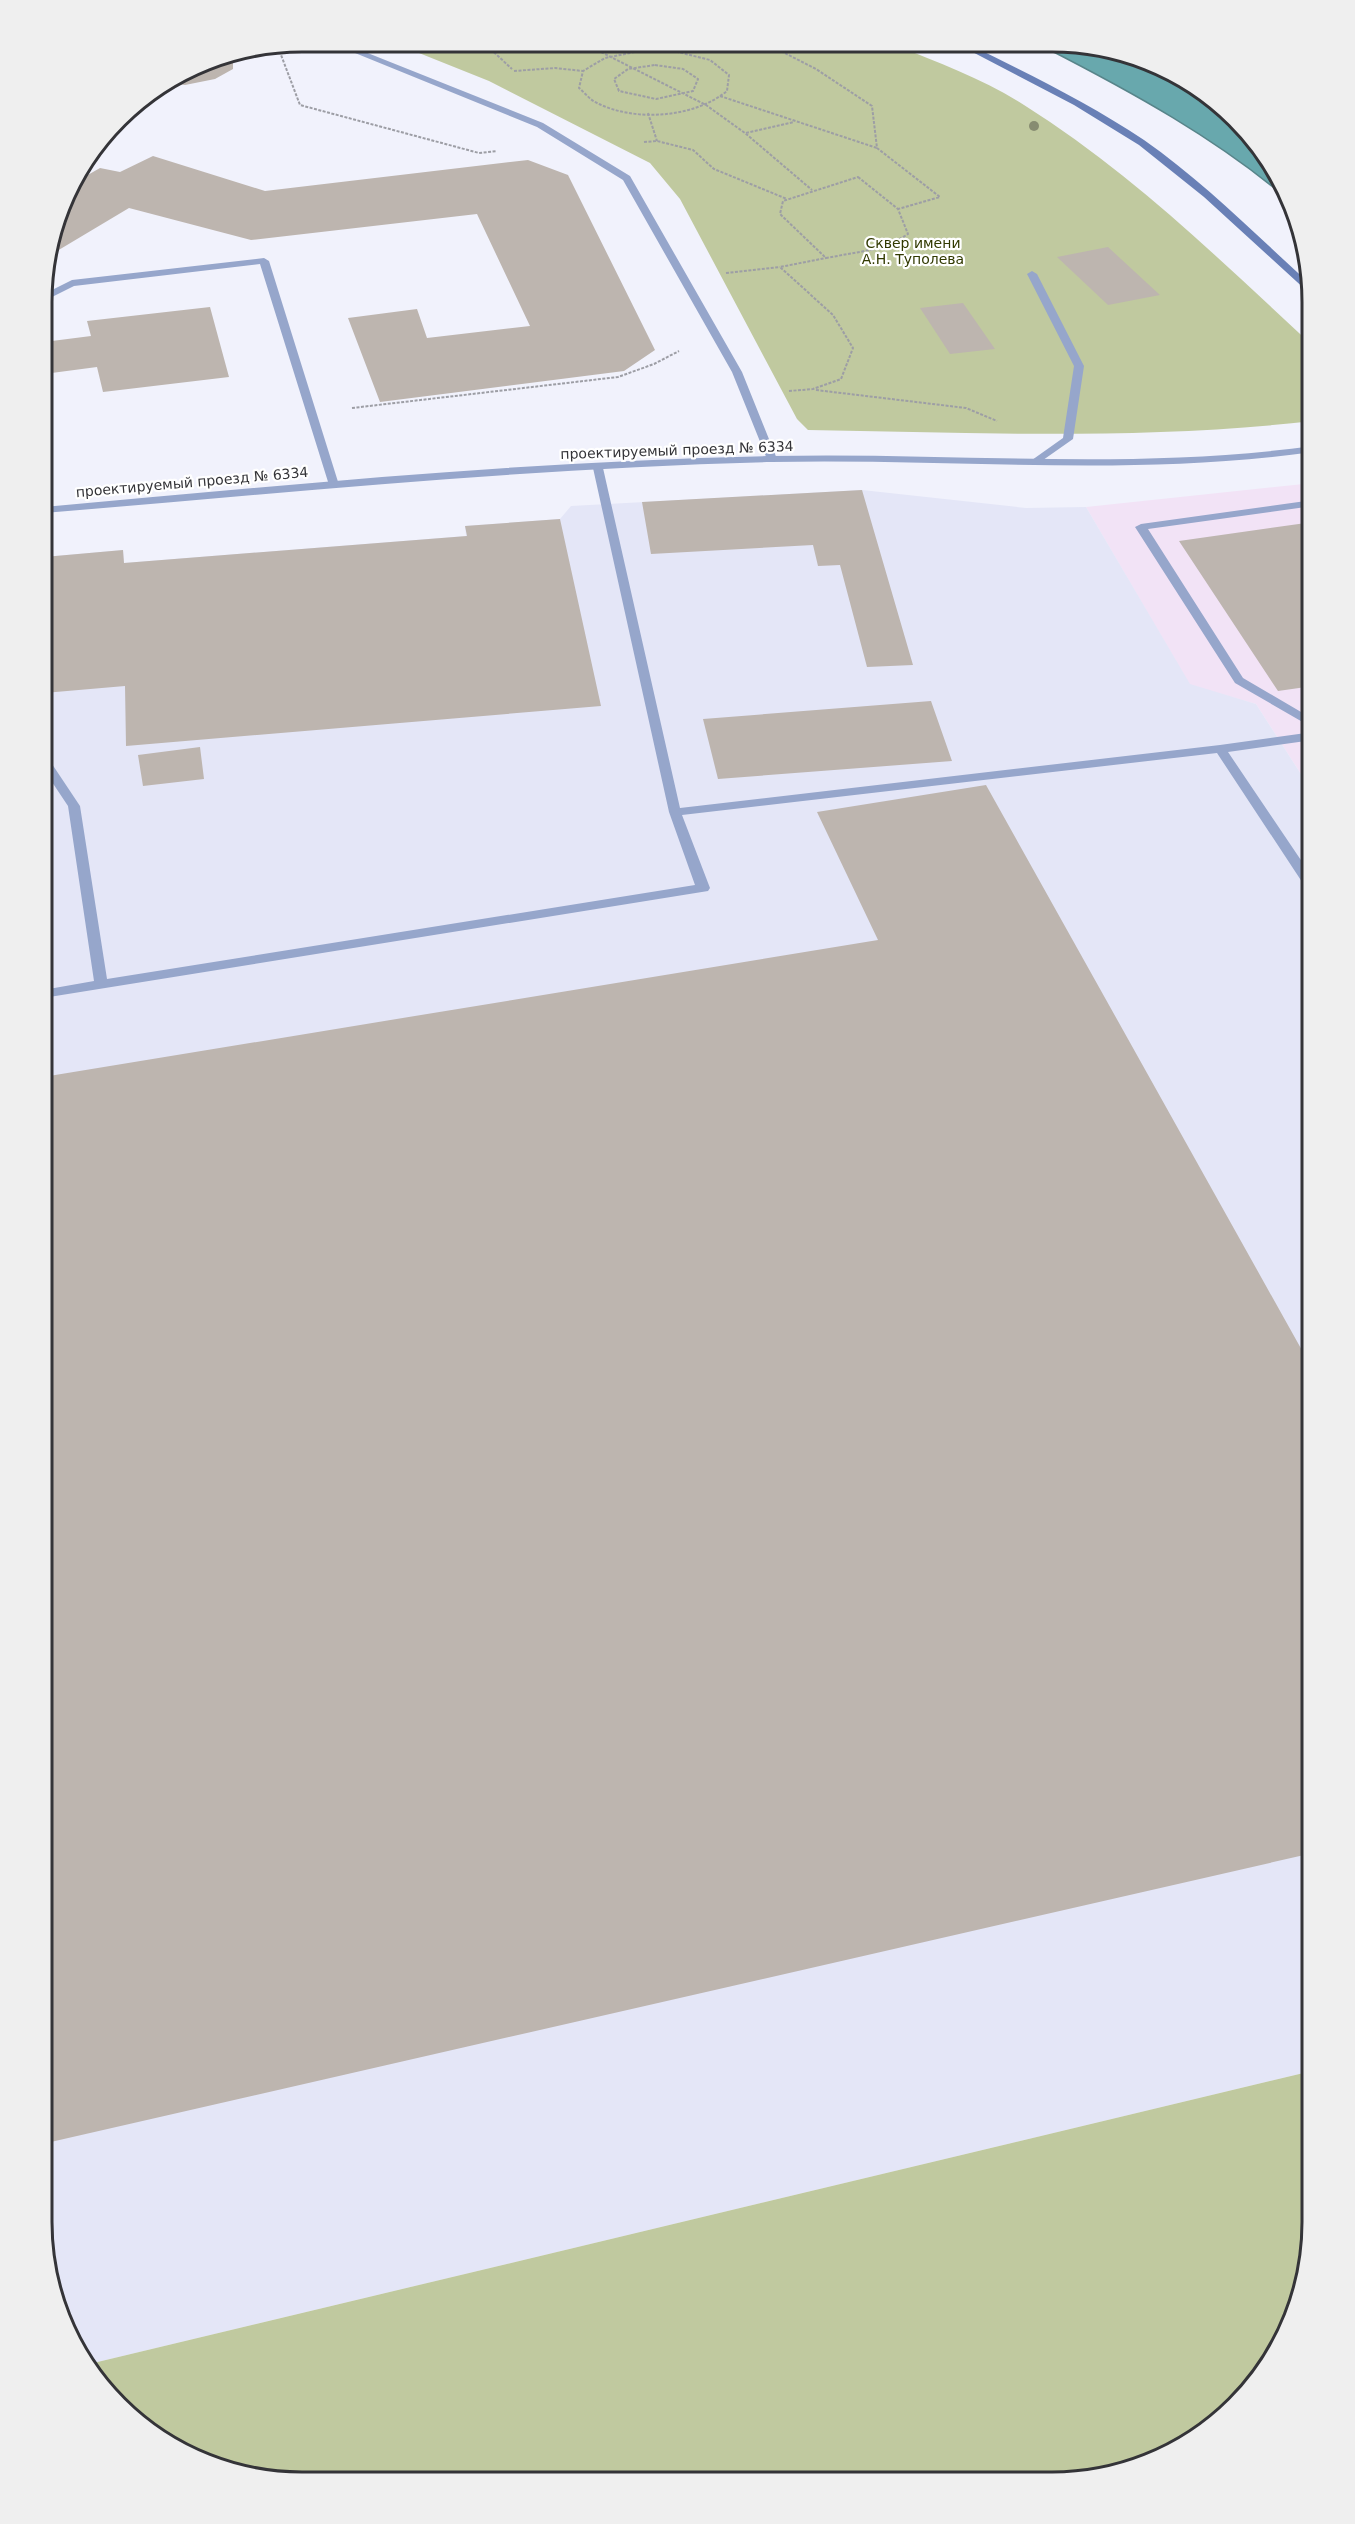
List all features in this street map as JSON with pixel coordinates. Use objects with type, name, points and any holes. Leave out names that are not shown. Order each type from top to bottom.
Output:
[{"type":"main road","points":[[977,52],[1062,93],[1141,143],[1198,185],[1301,281]]},
{"type":"street","points":[[357,52],[540,125],[627,178],[737,372],[772,459]]},
{"type":"street","points":[[53,293],[72,283],[264,261],[334,484]]},
{"type":"street","points":[[1032,274],[1079,366],[1068,439],[1036,462]]},
{"type":"street","name":"проектируемый проезд № 6334","points":[[52,509],[334,484],[772,459],[1185,462],[1303,450]]},
{"type":"street","points":[[52,992],[703,888],[675,812],[598,468]]},
{"type":"street","points":[[1303,503],[1141,527],[1239,680],[1303,718]]},
{"type":"street","points":[[675,812],[1303,737]]},
{"type":"street","points":[[1220,749],[1303,873]]},
{"type":"street","points":[[52,773],[74,806],[101,984]]},
{"type":"path","points":[[494,52],[512,69]]},
{"type":"path","points":[[601,52],[706,105],[746,133],[812,190]]},
{"type":"path","points":[[506,76],[514,71],[555,68],[583,71],[611,57],[635,52]]},
{"type":"path","points":[[583,71],[579,88],[597,103],[630,112],[670,113],[706,105],[727,91],[729,75],[711,60],[678,52]]},
{"type":"path","points":[[783,52],[816,69],[872,106],[877,148]]},
{"type":"path","points":[[281,54],[300,105],[479,153],[498,151]]},
{"type":"path","points":[[656,65],[683,69],[698,79],[693,91],[671,99],[641,99],[619,91],[614,79],[633,68],[656,65]]},
{"type":"path","points":[[720,96],[877,148],[940,197],[898,209]]},
{"type":"path","points":[[648,112],[657,141]]},
{"type":"path","points":[[746,133],[796,121]]},
{"type":"path","points":[[637,142],[657,141],[693,150],[714,169],[788,199]]},
{"type":"path","points":[[719,274],[780,267],[827,259],[887,247],[908,234],[898,209],[858,177],[783,201],[780,214],[827,259]]},
{"type":"path","points":[[780,267],[833,315],[853,348],[841,379],[813,389]]},
{"type":"path","points":[[350,409],[618,377],[654,364],[681,350]]},
{"type":"path","points":[[779,392],[813,389],[966,408],[1005,424]]},
{"type":"shaded area","points":[[1303,484],[1303,777],[1256,704],[1190,685],[1086,507]]},
{"type":"shaded area","points":[[862,490],[1026,508],[1086,507],[1190,684],[1256,704],[1303,777],[1303,2073],[96,2362],[78,2332],[66,2302],[57,2270],[52,2222],[52,556],[123,550],[124,563],[466,536],[465,526],[560,519],[571,506]]},
{"type":"green space","name":"Сквер имени А.Н. Туполева","points":[[416,52],[912,52],[945,65],[1010,96],[1101,159],[1174,219],[1303,337],[1303,422],[1187,431],[1124,433],[808,430],[797,419],[680,199],[650,163],[489,81]]},
{"type":"green space","points":[[1303,2073],[1302,2238],[1294,2286],[1277,2332],[1251,2374],[1205,2420],[1163,2446],[1101,2467],[1052,2472],[286,2471],[238,2463],[177,2438],[150,2420],[126,2398],[96,2362]]},
{"type":"water","points":[[1054,52],[1117,61],[1178,86],[1205,104],[1229,126],[1251,150],[1275,189],[1234,157],[1172,117]]},
{"type":"building","points":[[233,63],[233,69],[215,79],[180,84]]},
{"type":"building","points":[[153,156],[265,191],[528,160],[568,175],[655,350],[624,371],[380,402],[348,318],[417,309],[427,338],[530,326],[477,214],[251,240],[129,208],[58,250],[66,222],[78,192],[88,175],[100,168],[120,172]]},
{"type":"building","points":[[1108,247],[1160,295],[1108,305],[1057,257]]},
{"type":"building","points":[[963,303],[995,349],[950,354],[920,308]]},
{"type":"building","points":[[210,307],[229,377],[103,392],[97,367],[52,373],[52,341],[91,336],[87,321]]},
{"type":"building","points":[[862,490],[913,665],[867,667],[840,565],[818,566],[813,545],[651,554],[642,502]]},
{"type":"building","points":[[560,519],[601,706],[126,746],[125,686],[52,692],[52,556],[123,550],[124,563],[467,536],[465,526]]},
{"type":"building","points":[[1303,523],[1303,687],[1278,691],[1179,541]]},
{"type":"building","points":[[931,701],[952,761],[718,779],[703,719]]},
{"type":"building","points":[[200,747],[204,779],[143,786],[138,755]]},
{"type":"building","points":[[986,785],[1303,1352],[1303,1855],[52,2142],[52,1076],[878,940],[817,812]]}]
